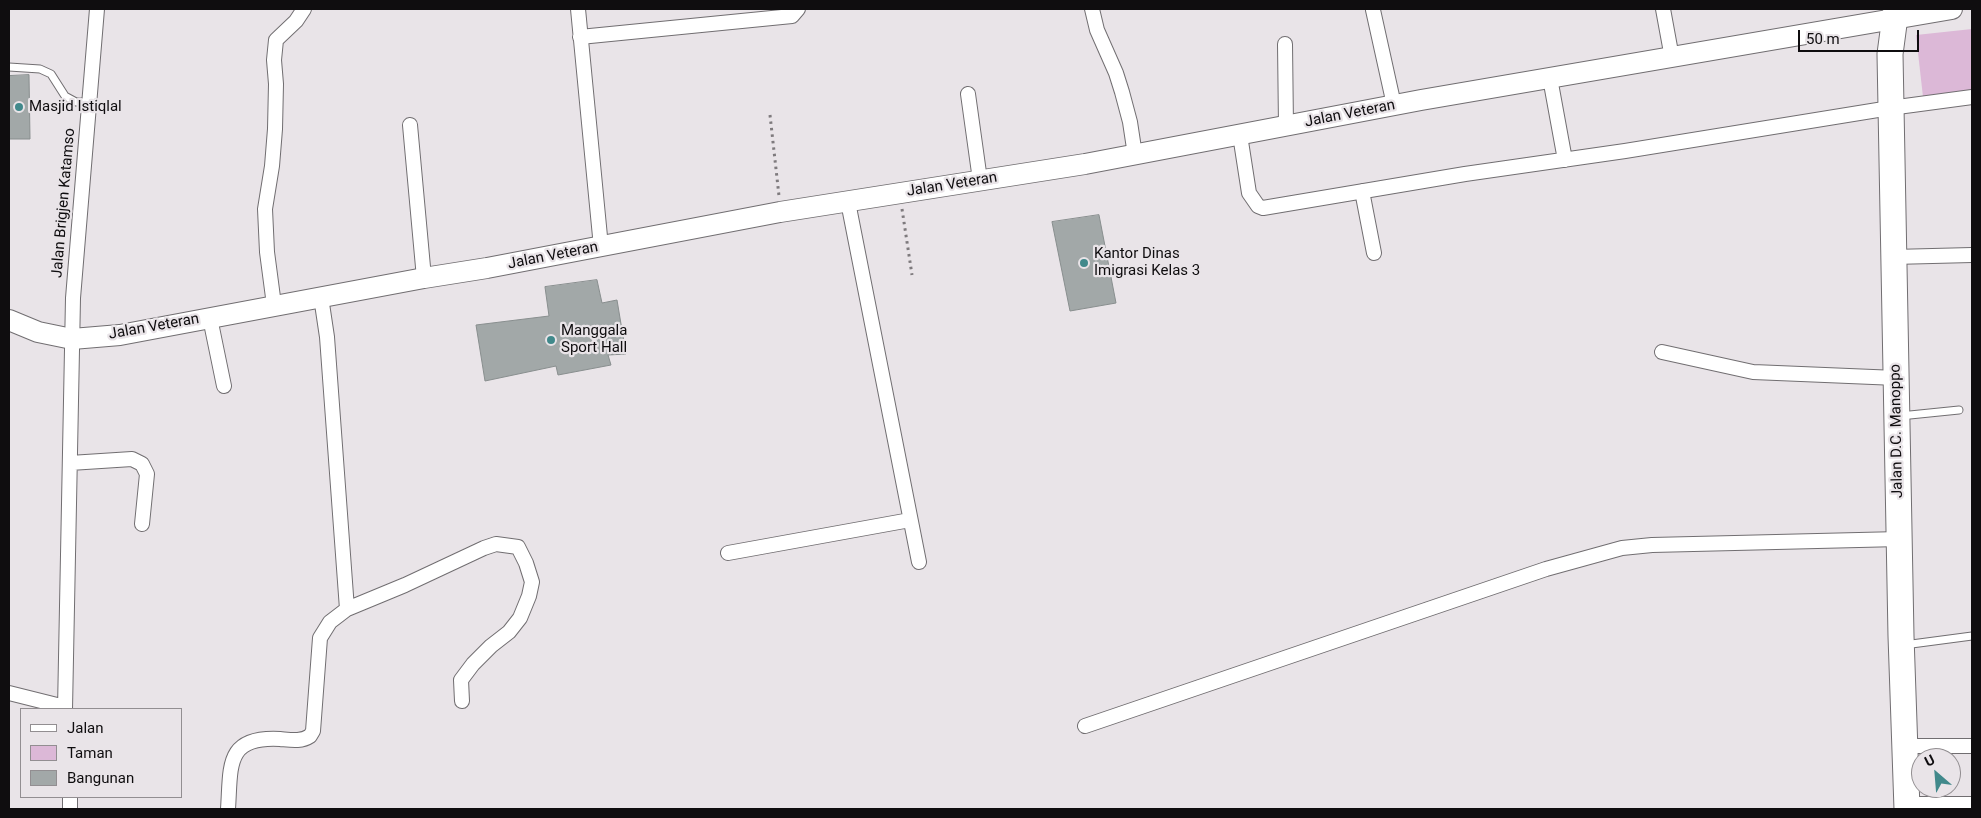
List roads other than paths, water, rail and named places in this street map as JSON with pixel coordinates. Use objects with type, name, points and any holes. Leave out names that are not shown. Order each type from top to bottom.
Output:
[{"type":"highway","name":"Jalan D.C. Manoppo","points":[[1889,14],[1893,257],[1907,807]]},
{"type":"street","name":"Jalan Brigjen Katamso","points":[[65,708],[73,298],[97,9]]},
{"type":"street","points":[[274,305],[267,252],[266,209],[275,130],[276,84],[274,60],[276,40],[296,21],[304,9]]},
{"type":"street","points":[[578,9],[601,247]]},
{"type":"street","points":[[580,37],[792,16],[798,9]]},
{"type":"street","points":[[1092,9],[1100,38],[1116,73],[1122,92],[1130,122],[1135,155]]},
{"type":"street","points":[[1663,9],[1672,58]]},
{"type":"street","name":"Jalan Veteran","points":[[9,320],[38,332],[72,339],[120,335],[321,296],[601,247],[780,212],[1086,164],[1394,105],[1672,58],[1889,14],[1952,9]]},
{"type":"street","points":[[1373,10],[1394,105]]},
{"type":"street","points":[[1285,44],[1286,126]]},
{"type":"street","points":[[1550,78],[1565,160]]},
{"type":"street","points":[[968,94],[980,180]]},
{"type":"street","points":[[1240,135],[1249,193],[1258,206],[1263,208],[1465,174],[1752,132],[1890,108],[1972,97]]},
{"type":"street","points":[[410,125],[424,278]]},
{"type":"street","points":[[1362,191],[1374,253]]},
{"type":"street","points":[[848,202],[919,562]]},
{"type":"street","points":[[1893,257],[1972,255]]},
{"type":"street","points":[[321,296],[327,337],[347,609]]},
{"type":"street","points":[[210,318],[224,386]]},
{"type":"street","points":[[1662,352],[1753,372],[1896,367]]},
{"type":"street","points":[[70,463],[132,459],[142,464],[147,474],[142,524]]},
{"type":"street","points":[[728,553],[910,520]]},
{"type":"street","points":[[1085,726],[1546,569],[1622,548],[1652,545],[1900,539]]},
{"type":"street","points":[[228,809],[231,768],[234,755],[240,748],[256,740],[300,740],[310,736],[313,731],[320,638],[330,622],[347,609],[496,544],[518,547],[532,582],[529,596],[520,618],[509,632],[479,658],[461,680],[462,701]]},
{"type":"street","points":[[9,693],[65,708]]},
{"type":"street","points":[[1905,746],[1972,746]]},
{"type":"street","points":[[1907,807],[1972,804]]},
{"type":"lane","points":[[9,67],[40,69],[51,74],[65,96],[76,102],[89,102]]},
{"type":"lane","points":[[1897,416],[1960,410]]},
{"type":"lane","points":[[1902,645],[1972,636]]},
{"type":"place","name":"Masjid Istiqlal","points":[[19,107]]},
{"type":"place","name":"Kantor Dinas Imigrasi Kelas 3","points":[[1084,263]]},
{"type":"place","name":"Manggala Sport Hall","points":[[551,340]]}]
